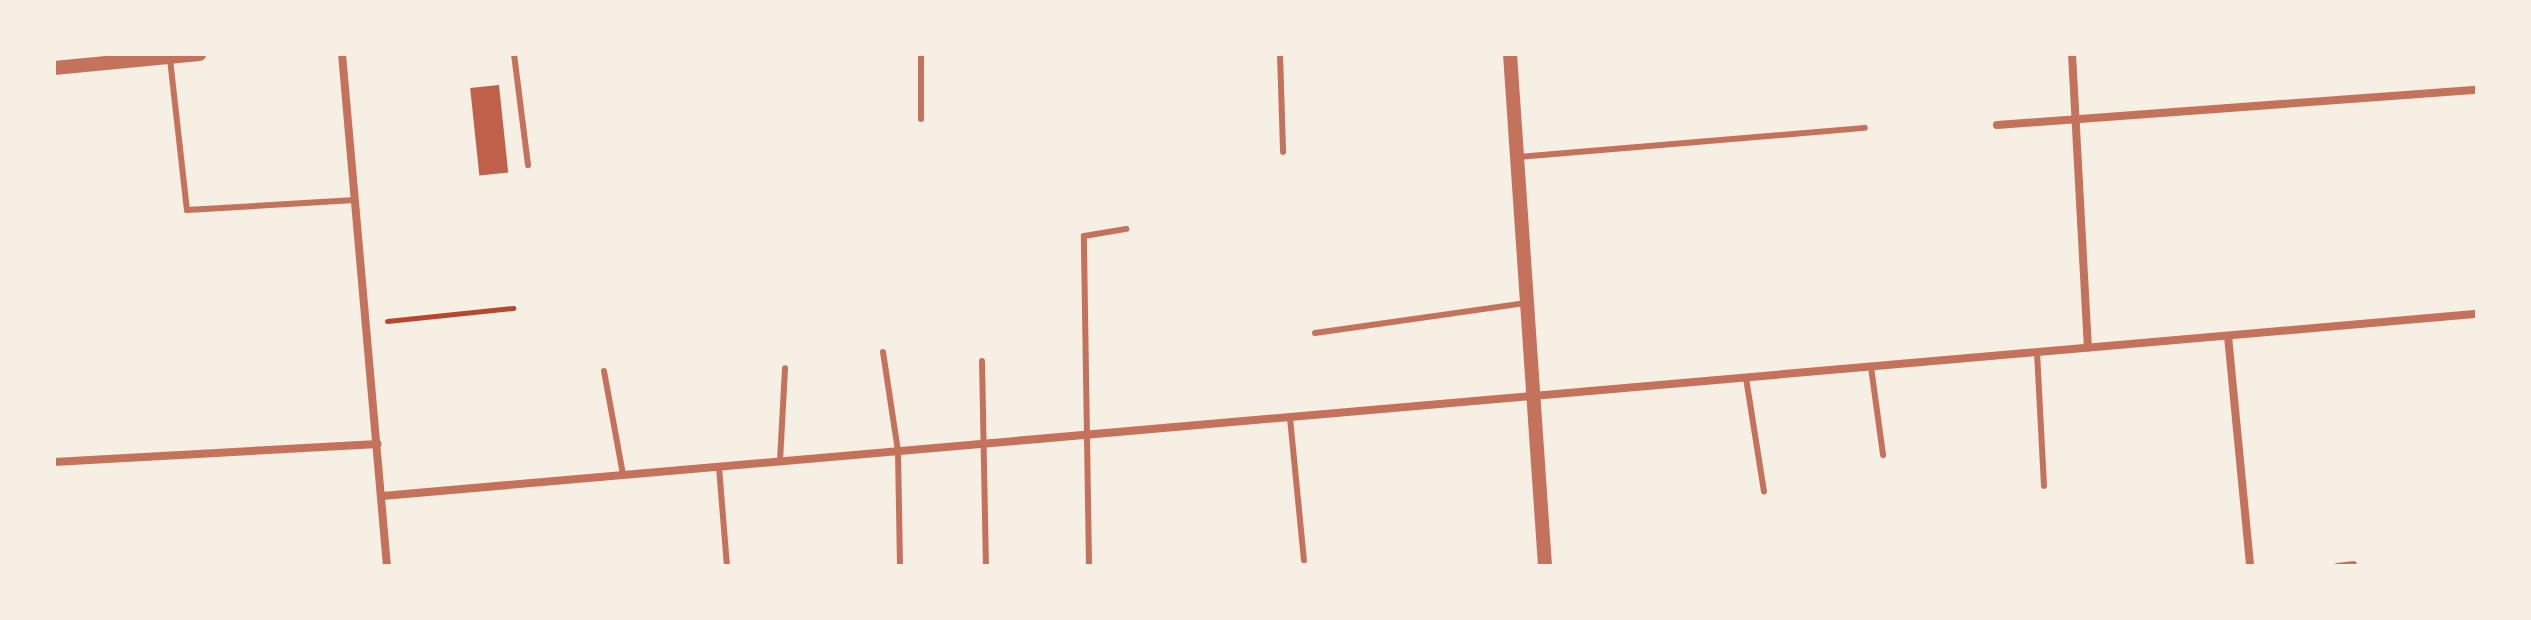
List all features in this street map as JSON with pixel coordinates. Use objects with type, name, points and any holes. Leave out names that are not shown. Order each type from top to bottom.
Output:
[{"type":"street","points":[[54,68],[199,54]]},
{"type":"street","points":[[342,54],[387,566]]},
{"type":"street","points":[[1510,54],[1536,397],[1545,566]]},
{"type":"street","points":[[2072,54],[2088,348]]},
{"type":"street","points":[[1997,125],[2477,90]]},
{"type":"street","points":[[382,496],[2477,314]]},
{"type":"street","points":[[2228,336],[2250,566]]},
{"type":"street","points":[[54,462],[377,444]]},
{"type":"lane","points":[[514,54],[528,165]]},
{"type":"lane","points":[[921,54],[921,119]]},
{"type":"lane","points":[[1280,54],[1283,152]]},
{"type":"lane","points":[[170,57],[187,210],[355,200]]},
{"type":"lane","points":[[1517,157],[1865,128]]},
{"type":"lane","points":[[1089,565],[1092,435],[1084,236],[1126,229]]},
{"type":"lane","points":[[1315,333],[1528,302]]},
{"type":"lane","points":[[883,352],[898,451],[900,566]]},
{"type":"lane","points":[[2037,352],[2044,486]]},
{"type":"lane","points":[[982,361],[979,445],[986,566]]},
{"type":"lane","points":[[1871,367],[1883,455]]},
{"type":"lane","points":[[780,461],[785,368]]},
{"type":"lane","points":[[604,371],[623,475]]},
{"type":"lane","points":[[1746,378],[1764,492]]},
{"type":"lane","points":[[1290,418],[1304,560]]},
{"type":"lane","points":[[719,467],[727,566]]},
{"type":"lane","points":[[2337,566],[2354,564]]},
{"type":"path","points":[[366,323],[513,308]]},
{"type":"building","points":[[499,85],[508,173],[479,176],[470,88]]}]
